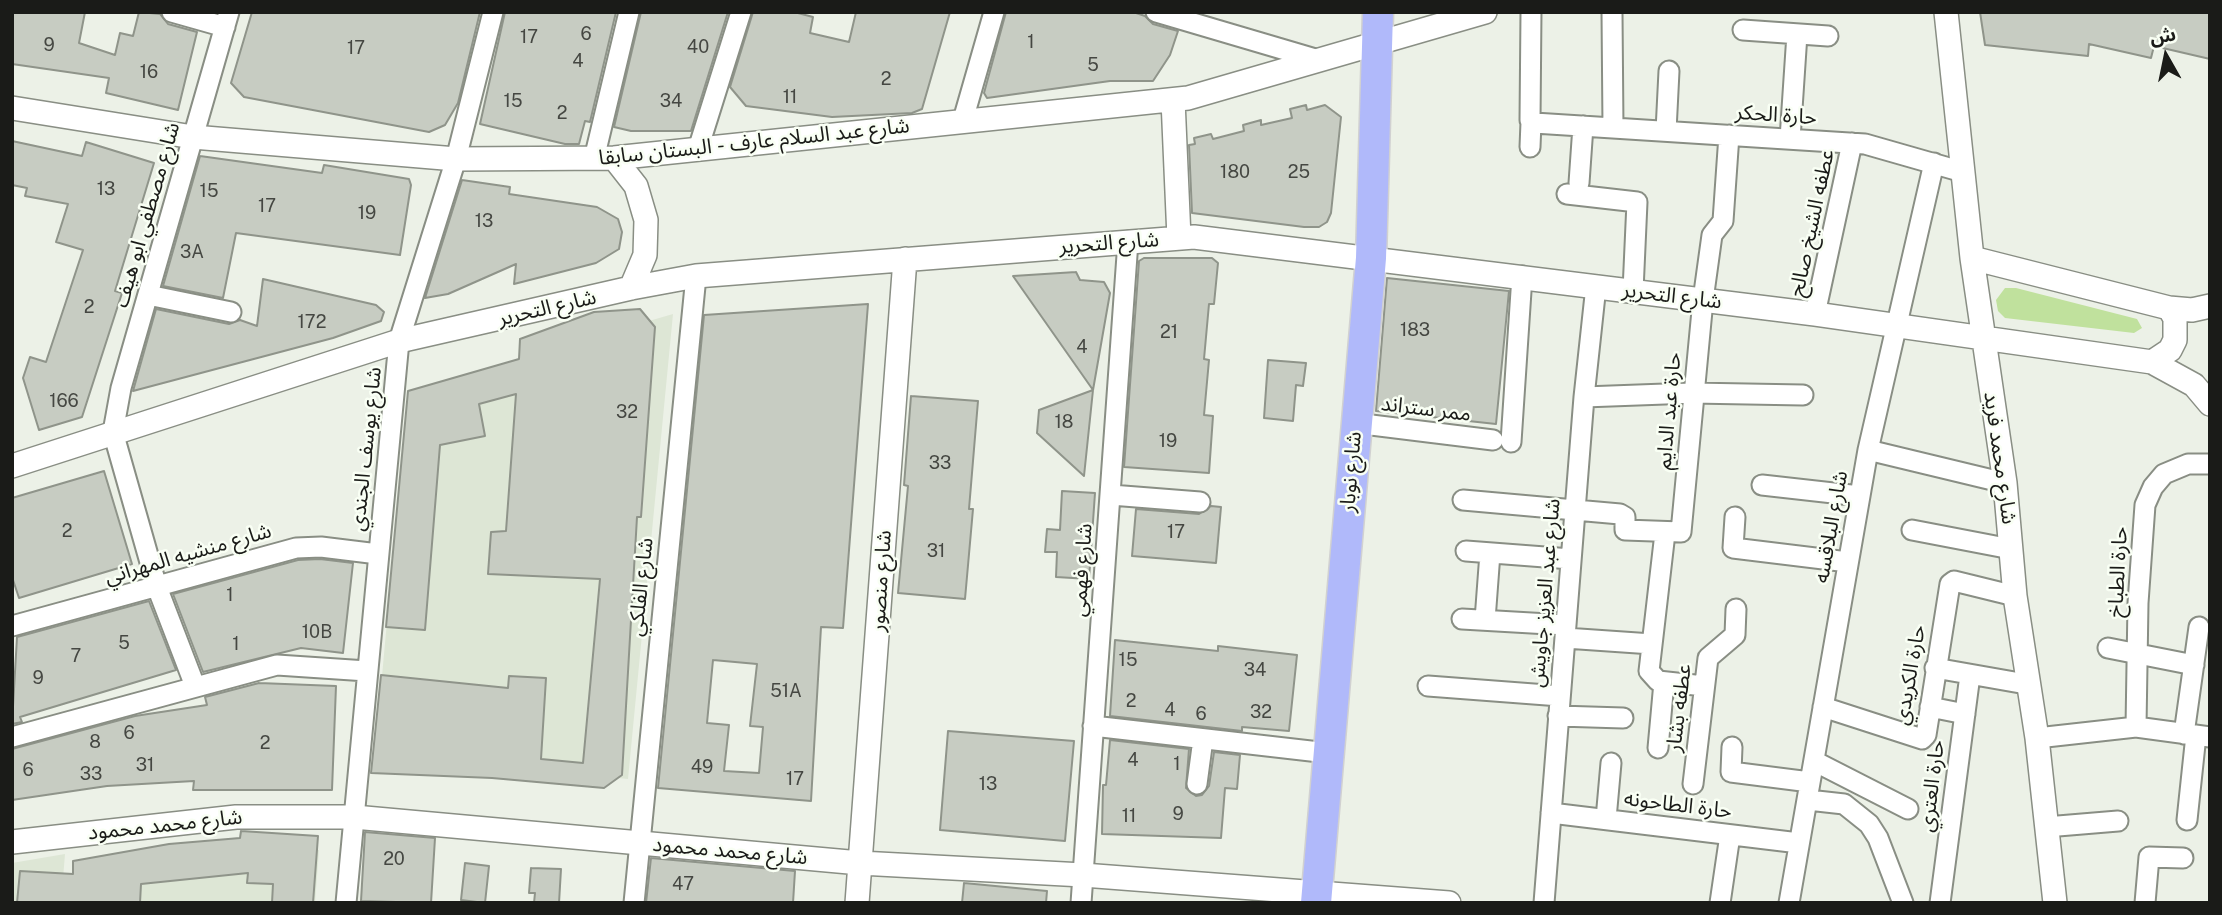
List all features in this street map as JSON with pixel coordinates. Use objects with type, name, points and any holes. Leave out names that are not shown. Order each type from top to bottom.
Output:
[{"type":"main road","name":"شارع نوبار","points":[[1316,898],[1354,423],[1371,258],[1378,12]]},
{"type":"street","points":[[172,12],[227,20]]},
{"type":"street","name":"شارع يوسف الجندي","points":[[346,903],[399,341],[456,159],[493,12]]},
{"type":"street","points":[[629,12],[604,158],[636,186],[646,219],[645,255],[631,288]]},
{"type":"street","points":[[698,149],[741,12]]},
{"type":"street","points":[[962,120],[994,12]]},
{"type":"street","points":[[1156,12],[1319,60]]},
{"type":"street","name":"شارع عبد السلام عارف - البستان سابقا","points":[[12,108],[193,137],[456,159],[604,158],[1173,100],[1211,93],[1485,12]]},
{"type":"street","points":[[1530,147],[1531,12]]},
{"type":"street","points":[[1612,12],[1613,128]]},
{"type":"street","name":"شارع محمد فريد","points":[[1947,12],[1972,258],[2005,483],[2015,596],[2026,684],[2037,738],[2055,903]]},
{"type":"street","name":"شارع مصطفي ابو هيف","points":[[113,432],[121,388],[227,20]]},
{"type":"street","points":[[1743,30],[1828,36]]},
{"type":"street","points":[[1790,139],[1797,34]]},
{"type":"street","points":[[1666,131],[1669,71]]},
{"type":"street","points":[[1173,100],[1179,238]]},
{"type":"street","name":"حارة الحكر","points":[[1531,122],[1880,146],[1963,172]]},
{"type":"street","points":[[1583,126],[1573,189],[1637,202],[1633,291]]},
{"type":"street","name":"حارة عبد الدايم","points":[[1664,682],[1653,678],[1649,671],[1652,644],[1673,530],[1712,234],[1723,221],[1729,135]]},
{"type":"street","name":"عطفه الشيخ صالح","points":[[1815,314],[1852,143]]},
{"type":"street","name":"شارع البلاقسه","points":[[1789,903],[1868,450],[1894,327],[1934,163]]},
{"type":"street","name":"شارع التحرير","points":[[12,466],[399,341],[631,288],[696,276],[1179,238],[1216,239],[1522,276],[1815,314],[1894,327],[1982,336],[2152,362],[2194,385],[2210,404]]},
{"type":"street","name":"شارع فهمي","points":[[1081,903],[1128,241]]},
{"type":"street","points":[[1972,258],[2169,308],[2192,310],[2210,306]]},
{"type":"street","name":"شارع منصور","points":[[857,903],[905,259]]},
{"type":"street","name":"شارع الفلكي","points":[[634,903],[696,276]]},
{"type":"street","name":"ممر ستراند","points":[[1354,423],[1502,441],[1522,276]]},
{"type":"street","name":"شارع عبد العزيز جاويش","points":[[1544,903],[1595,286]]},
{"type":"street","points":[[148,295],[231,312]]},
{"type":"street","points":[[2152,362],[2170,350],[2175,340],[2175,317],[2169,308]]},
{"type":"street","points":[[1584,397],[1692,393],[1803,395]]},
{"type":"street","points":[[113,432],[157,587],[195,686]]},
{"type":"street","points":[[1868,450],[2005,483]]},
{"type":"street","name":"حارة الطباخ","points":[[2136,727],[2145,505],[2153,487],[2164,474],[2188,464],[2210,464]]},
{"type":"street","points":[[1762,485],[1860,496]]},
{"type":"street","points":[[1111,495],[1200,502]]},
{"type":"street","points":[[1464,500],[1620,514],[1625,517],[1625,530],[1673,530]]},
{"type":"street","points":[[1735,517],[1733,548],[1848,562]]},
{"type":"street","points":[[1912,530],[2011,549]]},
{"type":"street","name":"شارع منشيه المهراني","points":[[12,626],[296,548],[321,547],[378,554]]},
{"type":"street","points":[[1466,551],[1571,559]]},
{"type":"street","points":[[1485,620],[1490,553]]},
{"type":"street","name":"حارة الكريدي","points":[[1823,707],[1922,738],[1930,707],[1950,584],[1954,581],[2015,596]]},
{"type":"street","name":"عطفه بشار","points":[[1693,783],[1708,658],[1735,635],[1737,609]]},
{"type":"street","points":[[1462,619],[1652,644]]},
{"type":"street","points":[[2187,820],[2197,735],[2194,665],[2199,627]]},
{"type":"street","points":[[2108,648],[2194,665]]},
{"type":"street","points":[[12,737],[277,665],[367,671]]},
{"type":"street","points":[[1935,668],[2026,684]]},
{"type":"street","name":"حارة العتري","points":[[1940,903],[1970,675]]},
{"type":"street","points":[[1658,748],[1664,682],[1704,686]]},
{"type":"street","points":[[1428,686],[1560,696]]},
{"type":"street","points":[[1930,707],[1965,714]]},
{"type":"street","points":[[1558,716],[1623,718]]},
{"type":"street","points":[[1093,726],[1328,753]]},
{"type":"street","points":[[2037,738],[2136,727],[2197,735]]},
{"type":"street","points":[[1197,784],[1203,739]]},
{"type":"street","points":[[1732,747],[1731,772],[1809,791],[1844,804],[1869,824],[1878,838],[1903,903]]},
{"type":"street","points":[[1814,761],[1908,809]]},
{"type":"street","points":[[1606,819],[1611,764]]},
{"type":"street","name":"حارة الطاحونه","points":[[1551,813],[1799,843]]},
{"type":"street","name":"شارع محمد محمود","points":[[12,842],[262,815],[354,817],[860,863],[1083,875],[1316,898],[1449,903]]},
{"type":"street","points":[[2046,827],[2118,821]]},
{"type":"street","points":[[1720,903],[1730,835]]},
{"type":"street","points":[[2145,903],[2149,857],[2183,858]]},
{"type":"shaded area","points":[[673,314],[628,779],[375,753],[408,391]]},
{"type":"shaded area","points":[[319,850],[315,903],[77,903],[235,856]]},
{"type":"shaded area","points":[[65,854],[61,903],[12,903],[12,863]]},
{"type":"green space","points":[[2005,288],[2016,288],[2137,319],[2142,328],[2134,333],[2005,318],[1998,311],[1996,300]]},
{"type":"building","points":[[12,12],[85,12],[79,43],[115,55],[120,33],[133,36],[139,12],[160,14],[168,24],[197,32],[178,110],[106,93],[109,78],[12,64]]},
{"type":"building","points":[[252,12],[480,12],[458,103],[445,125],[429,132],[244,97],[231,83]]},
{"type":"building","points":[[505,12],[616,12],[590,122],[585,121],[579,144],[565,144],[480,124]]},
{"type":"building","points":[[641,12],[728,12],[691,131],[631,131],[614,127]]},
{"type":"building","points":[[753,12],[794,12],[813,17],[810,33],[849,42],[856,12],[950,12],[922,109],[912,113],[832,117],[746,106],[730,87]]},
{"type":"building","points":[[1006,12],[1133,12],[1145,16],[1153,24],[1178,31],[1170,55],[1153,81],[1110,81],[987,98],[984,93]]},
{"type":"building","points":[[1980,12],[2210,12],[2210,59],[2154,46],[2151,58],[2089,44],[2088,56],[1985,45]]},
{"type":"building","points":[[1306,105],[1307,110],[1325,105],[1341,117],[1331,213],[1327,222],[1319,227],[1304,227],[1192,213],[1189,145],[1195,144],[1194,138],[1211,134],[1213,139],[1244,131],[1243,125],[1261,120],[1261,125],[1292,118],[1290,109]]},
{"type":"building","points":[[12,141],[82,156],[86,142],[154,163],[115,291],[122,293],[82,417],[39,430],[23,378],[30,357],[46,362],[83,250],[56,242],[68,204],[25,196],[27,188],[12,185]]},
{"type":"building","points":[[200,156],[322,173],[324,165],[409,179],[411,185],[400,255],[236,233],[223,298],[163,286]]},
{"type":"building","points":[[462,180],[510,187],[509,194],[597,207],[618,219],[622,232],[619,249],[596,263],[514,284],[516,264],[448,294],[425,298]]},
{"type":"building","points":[[1144,258],[1212,258],[1218,263],[1214,304],[1209,304],[1204,359],[1209,360],[1204,415],[1213,416],[1209,473],[1124,467],[1139,261]]},
{"type":"building","points":[[1076,272],[1080,280],[1104,282],[1110,293],[1093,390],[1013,276]]},
{"type":"building","points":[[1387,278],[1509,291],[1496,424],[1376,411]]},
{"type":"building","points":[[263,279],[376,305],[384,312],[381,321],[333,338],[133,391],[156,309],[229,324],[240,320],[257,326]]},
{"type":"building","points":[[868,304],[843,628],[821,627],[811,801],[658,788],[704,315]],"holes":[[[713,660],[757,664],[750,726],[763,727],[759,773],[724,771],[729,725],[707,723]]]},
{"type":"building","points":[[640,309],[655,327],[641,517],[637,517],[622,775],[604,788],[492,778],[371,773],[381,675],[508,688],[509,676],[546,678],[541,759],[583,763],[600,579],[488,574],[491,532],[506,531],[516,394],[479,404],[485,436],[440,445],[425,630],[386,627],[408,391],[519,359],[520,339],[594,312]]},
{"type":"building","points":[[1268,360],[1306,363],[1303,386],[1296,385],[1293,421],[1264,418]]},
{"type":"building","points":[[1093,390],[1084,476],[1037,433],[1039,410]]},
{"type":"building","points":[[911,396],[978,401],[965,599],[898,593],[908,486],[904,485]]},
{"type":"building","points":[[104,471],[132,564],[19,598],[12,577],[12,498]]},
{"type":"building","points":[[1062,491],[1095,493],[1089,579],[1056,577],[1057,552],[1045,552],[1047,529],[1060,530]]},
{"type":"building","points":[[1211,506],[1221,507],[1216,563],[1132,556],[1136,509],[1199,514]]},
{"type":"building","points":[[320,559],[353,563],[343,653],[301,648],[203,672],[173,594],[298,560]]},
{"type":"building","points":[[149,601],[176,670],[20,717],[22,722],[12,724],[17,637]]},
{"type":"building","points":[[1115,640],[1218,651],[1218,646],[1297,655],[1289,731],[1242,727],[1242,731],[1110,716]]},
{"type":"building","points":[[259,683],[336,686],[332,790],[193,790],[194,781],[107,786],[12,800],[12,749],[135,716],[207,705],[205,697]]},
{"type":"building","points":[[948,731],[1074,741],[1065,841],[940,830]]},
{"type":"building","points":[[1110,740],[1189,749],[1186,788],[1196,796],[1202,795],[1209,786],[1214,752],[1240,755],[1237,789],[1225,788],[1221,838],[1102,834],[1103,785],[1106,785]]},
{"type":"building","points":[[241,831],[318,836],[313,903],[272,903],[273,884],[247,883],[248,873],[141,884],[140,903],[17,903],[20,871],[73,874],[73,861],[169,844],[240,838]]},
{"type":"building","points":[[365,832],[435,838],[431,903],[361,901]]},
{"type":"building","points":[[651,858],[795,871],[793,903],[646,903]]},
{"type":"building","points":[[465,863],[489,866],[485,903],[461,900]]},
{"type":"building","points":[[531,868],[561,869],[559,903],[534,903],[535,893],[529,893]]},
{"type":"building","points":[[964,883],[1047,891],[1046,903],[962,903]]}]
